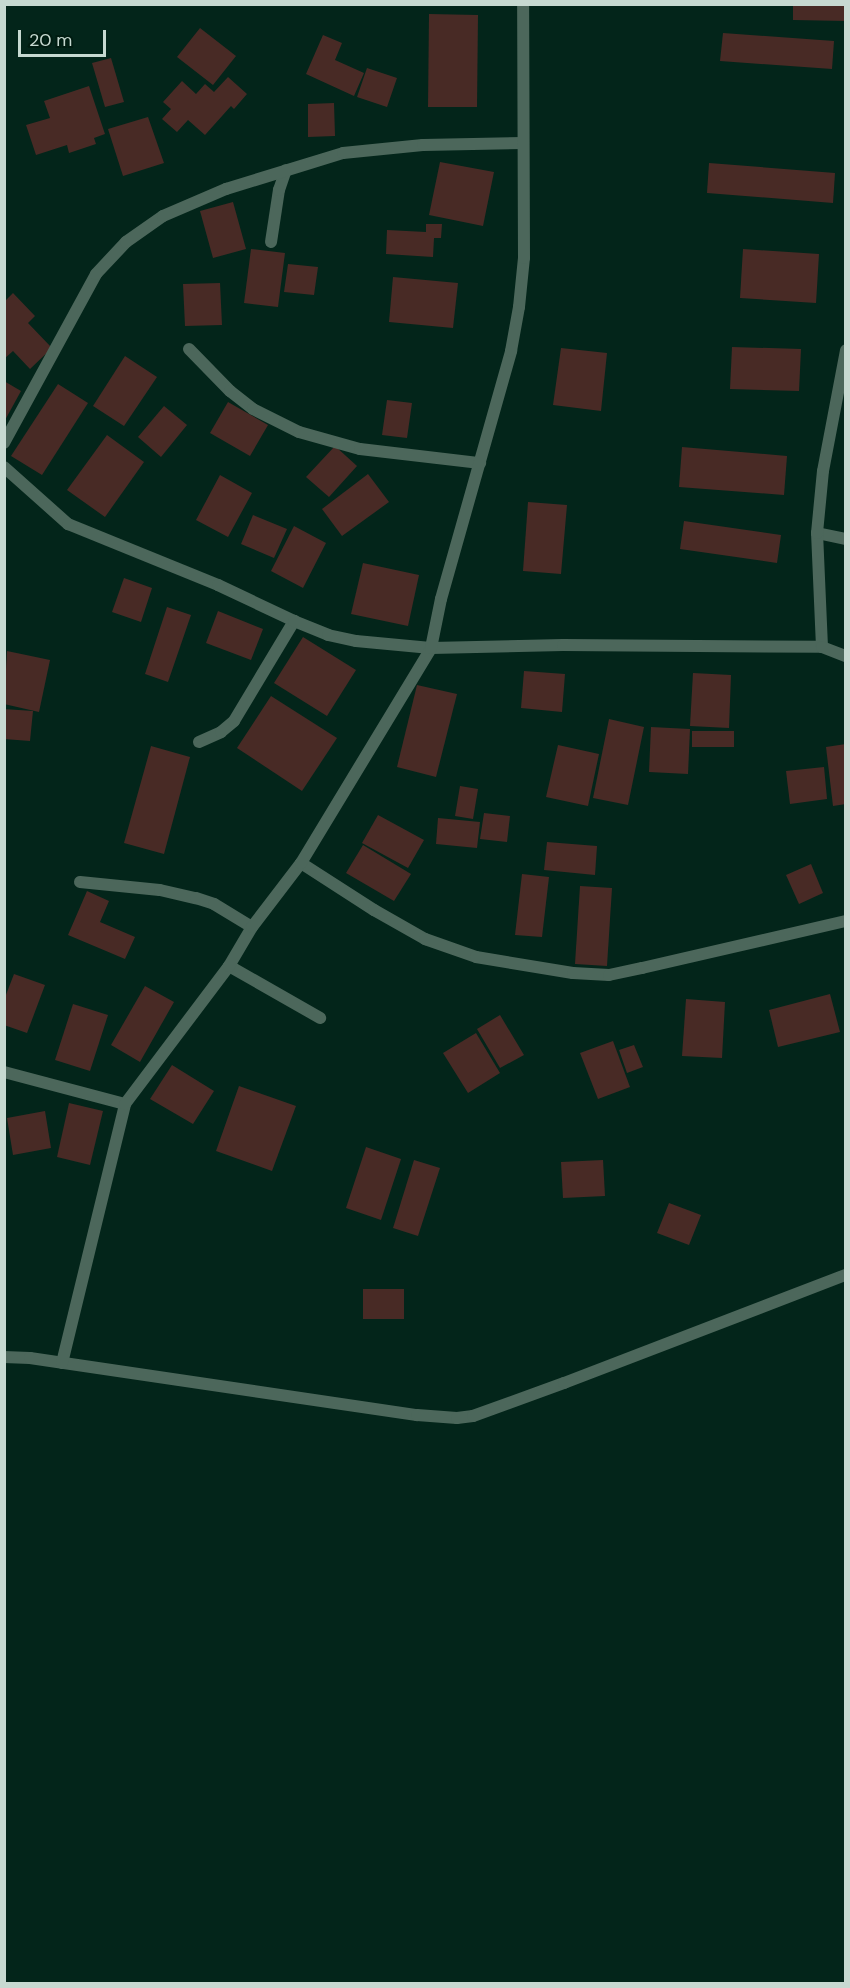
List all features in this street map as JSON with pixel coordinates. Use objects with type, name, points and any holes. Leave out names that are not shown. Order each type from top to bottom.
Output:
[{"type":"street","points":[[62,1363],[125,1104],[229,966],[252,927],[302,863],[431,648],[441,600],[511,351],[519,307],[524,258],[523,4]]},
{"type":"street","points":[[4,443],[96,274],[126,242],[163,216],[199,200],[322,158],[368,150],[523,143]]},
{"type":"street","points":[[271,242],[279,190],[286,170]]},
{"type":"street","points":[[189,349],[230,391],[253,409],[299,432],[360,448],[480,463]]},
{"type":"street","points":[[822,647],[817,533],[834,402],[846,350]]},
{"type":"street","points":[[4,467],[68,524],[208,581],[328,635],[356,641],[431,648],[563,645],[822,647],[846,656]]},
{"type":"street","points":[[817,533],[846,539]]},
{"type":"street","points":[[199,742],[221,732],[234,721],[294,621]]},
{"type":"street","points":[[302,863],[391,921],[425,939],[476,957],[573,973],[609,975],[642,969],[846,921]]},
{"type":"street","points":[[80,882],[160,890],[196,898],[214,903],[252,927]]},
{"type":"street","points":[[229,966],[320,1018]]},
{"type":"street","points":[[4,1072],[125,1104]]},
{"type":"street","points":[[4,1357],[62,1363],[427,1417],[457,1418],[473,1416],[846,1275]]},
{"type":"building","points":[[793,4],[846,4],[846,21],[793,20]]},
{"type":"building","points":[[429,14],[478,15],[477,107],[428,107]]},
{"type":"building","points":[[200,28],[236,56],[213,85],[177,57]]},
{"type":"building","points":[[723,33],[834,41],[832,69],[720,61]]},
{"type":"building","points":[[323,35],[342,43],[335,60],[364,73],[354,96],[306,74]]},
{"type":"building","points":[[111,58],[124,102],[105,107],[92,63]]},
{"type":"building","points":[[367,68],[397,78],[387,107],[357,97]]},
{"type":"building","points":[[228,77],[247,94],[234,109],[231,106],[205,135],[188,120],[177,132],[162,119],[171,109],[163,102],[182,81],[196,94],[205,84],[214,92]]},
{"type":"building","points":[[89,86],[105,134],[94,138],[96,144],[69,153],[67,145],[36,155],[26,125],[50,118],[44,101]]},
{"type":"building","points":[[334,103],[335,136],[308,137],[308,104]]},
{"type":"building","points":[[148,117],[164,163],[123,176],[108,129]]},
{"type":"building","points":[[440,162],[494,172],[483,226],[429,215]]},
{"type":"building","points":[[709,163],[835,173],[833,203],[707,193]]},
{"type":"building","points":[[233,202],[246,249],[213,258],[200,211]]},
{"type":"building","points":[[426,224],[442,224],[441,238],[434,238],[433,257],[386,254],[387,230],[426,232]]},
{"type":"building","points":[[251,249],[285,253],[278,307],[244,303]]},
{"type":"building","points":[[743,249],[819,254],[816,303],[740,298]]},
{"type":"building","points":[[288,264],[318,267],[314,295],[284,292]]},
{"type":"building","points":[[393,277],[458,283],[453,328],[389,322]]},
{"type":"building","points":[[220,283],[222,325],[185,326],[183,284]]},
{"type":"building","points":[[13,293],[35,316],[28,323],[52,348],[30,369],[13,351],[4,359],[4,302]]},
{"type":"building","points":[[732,347],[801,349],[799,391],[730,389]]},
{"type":"building","points":[[561,348],[607,353],[601,411],[553,405]]},
{"type":"building","points":[[125,356],[157,377],[124,426],[93,406]]},
{"type":"building","points":[[4,381],[21,391],[4,422]]},
{"type":"building","points":[[58,384],[88,403],[42,475],[11,456]]},
{"type":"building","points":[[387,400],[412,403],[407,438],[382,435]]},
{"type":"building","points":[[228,402],[268,425],[250,456],[210,433]]},
{"type":"building","points":[[164,406],[187,425],[161,457],[138,437]]},
{"type":"building","points":[[107,435],[144,462],[105,517],[67,490]]},
{"type":"building","points":[[335,446],[357,466],[329,497],[306,477]]},
{"type":"building","points":[[682,447],[787,456],[784,495],[679,487]]},
{"type":"building","points":[[368,474],[389,502],[342,536],[322,509]]},
{"type":"building","points":[[220,475],[252,493],[228,537],[196,520]]},
{"type":"building","points":[[528,502],[567,505],[561,574],[523,571]]},
{"type":"building","points":[[253,515],[287,529],[274,558],[241,544]]},
{"type":"building","points":[[684,521],[781,535],[777,563],[680,549]]},
{"type":"building","points":[[294,526],[326,543],[303,588],[271,571]]},
{"type":"building","points":[[363,563],[419,575],[408,626],[351,614]]},
{"type":"building","points":[[124,578],[152,588],[141,622],[112,612]]},
{"type":"building","points":[[167,607],[191,615],[168,682],[145,674]]},
{"type":"building","points":[[218,611],[263,629],[251,660],[206,643]]},
{"type":"building","points":[[303,637],[356,670],[327,716],[274,683]]},
{"type":"building","points":[[7,651],[50,660],[39,712],[4,704]]},
{"type":"building","points":[[524,671],[565,674],[562,712],[521,708]]},
{"type":"building","points":[[693,673],[731,675],[729,728],[690,726]]},
{"type":"building","points":[[417,685],[457,694],[436,777],[397,767]]},
{"type":"building","points":[[271,696],[337,738],[302,791],[237,748]]},
{"type":"building","points":[[4,709],[33,711],[30,741],[4,739]]},
{"type":"building","points":[[609,719],[644,727],[628,805],[593,798]]},
{"type":"building","points":[[651,727],[690,729],[688,774],[649,772]]},
{"type":"building","points":[[692,731],[734,731],[734,747],[692,747]]},
{"type":"building","points":[[846,744],[846,804],[833,806],[826,747]]},
{"type":"building","points":[[558,745],[599,754],[588,806],[546,797]]},
{"type":"building","points":[[151,746],[190,757],[164,854],[124,843]]},
{"type":"building","points":[[824,767],[827,799],[790,804],[786,771]]},
{"type":"building","points":[[460,786],[478,789],[473,819],[455,816]]},
{"type":"building","points":[[484,813],[510,816],[507,842],[480,839]]},
{"type":"building","points":[[378,815],[424,840],[408,868],[362,843]]},
{"type":"building","points":[[438,818],[480,822],[477,848],[436,844]]},
{"type":"building","points":[[547,842],[597,846],[595,875],[544,870]]},
{"type":"building","points":[[363,845],[411,874],[394,901],[346,873]]},
{"type":"building","points":[[811,864],[823,893],[799,904],[786,875]]},
{"type":"building","points":[[522,874],[549,877],[542,937],[515,935]]},
{"type":"building","points":[[580,886],[612,888],[607,966],[575,964]]},
{"type":"building","points":[[87,891],[109,901],[100,922],[135,937],[125,959],[68,935]]},
{"type":"building","points":[[14,974],[45,985],[27,1033],[4,1025],[4,1000]]},
{"type":"building","points":[[145,986],[174,1002],[140,1062],[111,1045]]},
{"type":"building","points":[[830,994],[840,1032],[778,1047],[769,1010]]},
{"type":"building","points":[[686,999],[725,1002],[722,1058],[682,1056]]},
{"type":"building","points":[[73,1004],[108,1015],[90,1071],[55,1060]]},
{"type":"building","points":[[500,1015],[524,1055],[500,1068],[477,1029]]},
{"type":"building","points":[[476,1033],[500,1073],[468,1093],[443,1053]]},
{"type":"building","points":[[613,1041],[630,1087],[598,1099],[580,1053]]},
{"type":"building","points":[[634,1045],[643,1067],[627,1073],[619,1050]]},
{"type":"building","points":[[172,1065],[214,1091],[193,1124],[150,1099]]},
{"type":"building","points":[[239,1086],[296,1106],[272,1171],[216,1151]]},
{"type":"building","points":[[69,1103],[103,1111],[90,1165],[57,1157]]},
{"type":"building","points":[[45,1111],[51,1148],[13,1155],[7,1118]]},
{"type":"building","points":[[366,1147],[401,1159],[381,1220],[346,1208]]},
{"type":"building","points":[[414,1160],[440,1168],[418,1236],[393,1228]]},
{"type":"building","points":[[603,1160],[605,1196],[563,1198],[561,1162]]},
{"type":"building","points":[[669,1203],[701,1215],[689,1245],[657,1233]]},
{"type":"building","points":[[363,1289],[404,1289],[404,1319],[363,1319]]}]
